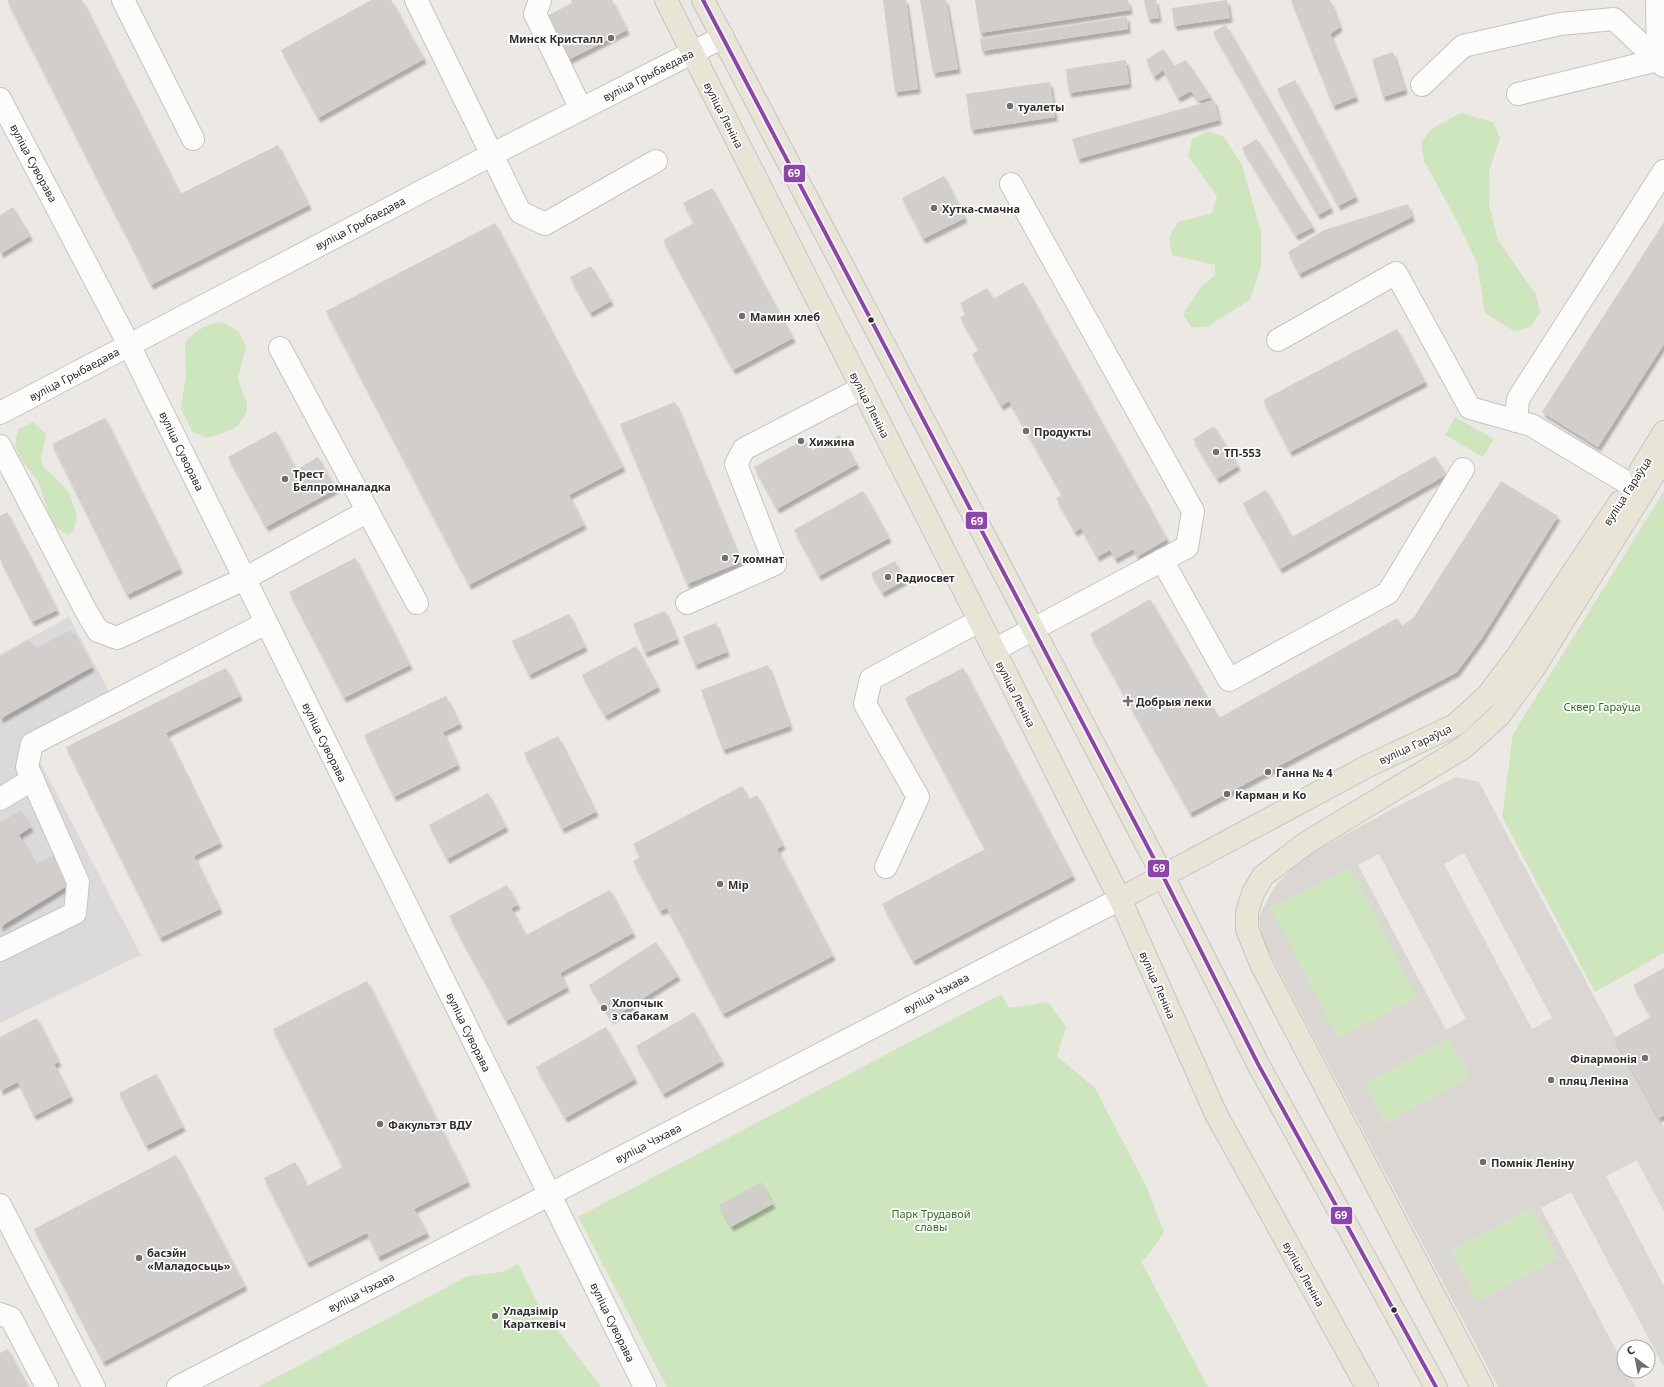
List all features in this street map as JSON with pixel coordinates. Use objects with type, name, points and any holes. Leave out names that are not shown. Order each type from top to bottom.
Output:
[{"type":"main road","name":"вуліца Леніна","points":[[666,0],[1120,899],[1216,1114],[1367,1387]]},
{"type":"main road","points":[[703,0],[1163,876],[1258,1064],[1436,1387]]},
{"type":"main road","name":"вуліца Гараўца","points":[[1120,899],[1368,766],[1455,725],[1487,696],[1516,658],[1631,485],[1664,432]]},
{"type":"main road","name":"вуліца Гараўца","points":[[1482,1387],[1261,964],[1247,930],[1247,912],[1253,893],[1263,876],[1306,843],[1463,748],[1499,716],[1534,668],[1664,458]]},
{"type":"street","points":[[123,0],[193,139]]},
{"type":"street","points":[[416,0],[520,212],[545,224],[656,161]]},
{"type":"street","points":[[540,0],[535,14],[581,109]]},
{"type":"street","points":[[1657,0],[1661,63]]},
{"type":"street","points":[[1422,85],[1463,46],[1560,24],[1614,19],[1661,63]]},
{"type":"street","name":"вуліца Грыбаедава","points":[[0,413],[491,155],[722,37]]},
{"type":"street","points":[[1518,94],[1661,63]]},
{"type":"street","name":"вуліца Суворава","points":[[0,99],[129,344],[645,1387]]},
{"type":"street","points":[[1516,421],[1518,399],[1664,171]]},
{"type":"street","points":[[994,650],[1187,547],[1193,511],[1011,184]]},
{"type":"street","points":[[1278,340],[1396,273],[1470,408],[1531,425],[1631,485]]},
{"type":"street","points":[[280,348],[417,604]]},
{"type":"street","points":[[687,603],[775,564],[736,464],[744,449],[862,388]]},
{"type":"street","points":[[0,446],[86,611],[98,631],[117,638],[244,579],[368,511]]},
{"type":"street","points":[[1162,560],[1229,680],[1388,593],[1463,469]]},
{"type":"street","points":[[886,866],[918,797],[865,704],[871,679],[979,621]]},
{"type":"street","points":[[0,950],[75,912],[78,882],[27,767],[32,744],[266,623]]},
{"type":"street","points":[[0,799],[33,779]]},
{"type":"street","name":"вуліца Чэхава","points":[[178,1387],[1120,899]]},
{"type":"street","points":[[0,1205],[94,1387]]},
{"type":"street","points":[[0,1314],[11,1318],[47,1387]]},
{"type":"shaded area","points":[[69,617],[117,706],[37,756],[141,955],[0,1023],[0,654]]},
{"type":"shaded area","name":"пляц Леніна","points":[[1456,777],[1479,782],[1664,1127],[1664,1212],[1637,1160],[1606,1176],[1664,1286],[1664,1367],[1656,1352],[1656,1339],[1649,1339],[1571,1192],[1541,1208],[1616,1350],[1616,1379],[1632,1379],[1636,1387],[1498,1387],[1261,937],[1259,916],[1275,886],[1301,859],[1392,809]],"holes":[[[1464,853],[1552,1018],[1532,1029],[1444,864]],[[1379,854],[1466,1019],[1446,1030],[1358,865]],[[1350,868],[1417,998],[1338,1038],[1271,908]],[[1449,1038],[1470,1076],[1386,1123],[1365,1084]],[[1532,1208],[1558,1258],[1478,1301],[1451,1251]]]},
{"type":"green space","points":[[1461,113],[1493,122],[1500,138],[1489,171],[1489,205],[1498,240],[1536,295],[1540,312],[1531,327],[1514,331],[1485,313],[1477,263],[1457,221],[1424,161],[1421,143],[1431,129]]},
{"type":"green space","points":[[1208,131],[1224,137],[1242,165],[1261,232],[1261,267],[1250,300],[1208,326],[1192,328],[1183,315],[1201,287],[1215,275],[1215,265],[1172,255],[1169,237],[1178,222],[1212,213],[1217,196],[1188,156],[1192,139]]},
{"type":"green space","points":[[223,322],[238,331],[246,347],[238,379],[247,403],[247,411],[238,426],[207,438],[192,431],[181,409],[186,374],[185,342],[202,328]]},
{"type":"green space","points":[[1455,417],[1494,439],[1483,457],[1445,435]]},
{"type":"green space","points":[[33,422],[46,434],[41,458],[43,466],[68,491],[77,515],[74,531],[67,535],[53,525],[38,481],[22,461],[15,446],[18,429]]},
{"type":"green space","name":"Сквер Гараўца","points":[[1664,491],[1664,953],[1595,992],[1502,817],[1513,734]]},
{"type":"green space","points":[[1350,867],[1418,998],[1338,1038],[1271,908]]},
{"type":"green space","name":"Парк Трудавой славы","points":[[1001,994],[1009,1008],[1048,1002],[1066,1027],[1057,1056],[1095,1088],[1147,1188],[1164,1232],[1146,1258],[1141,1261],[1208,1387],[667,1387],[578,1217]]},
{"type":"green space","points":[[1449,1038],[1470,1076],[1386,1123],[1365,1084]]},
{"type":"green space","points":[[1532,1208],[1558,1258],[1478,1301],[1451,1251]]},
{"type":"green space","points":[[518,1264],[538,1304],[601,1387],[258,1387],[468,1276],[502,1272]]},
{"type":"building","points":[[7,0],[82,0],[180,194],[278,145],[309,205],[151,285]]},
{"type":"building","points":[[371,0],[391,0],[424,59],[318,118],[281,50]]},
{"type":"building","points":[[571,0],[612,0],[627,30],[568,60],[545,17],[572,3]]},
{"type":"building","points":[[883,0],[906,0],[918,89],[895,92]]},
{"type":"building","points":[[920,0],[946,0],[958,69],[933,73]]},
{"type":"building","points":[[975,0],[1128,0],[1130,10],[980,33]]},
{"type":"building","points":[[1144,0],[1156,0],[1159,18],[1148,19]]},
{"type":"building","points":[[1227,0],[1230,18],[1174,26],[1172,8]]},
{"type":"building","points":[[1291,0],[1330,0],[1340,27],[1330,34],[1356,97],[1333,106]]},
{"type":"building","points":[[1127,17],[1128,29],[982,51],[980,39]]},
{"type":"building","points":[[1226,25],[1331,208],[1318,215],[1213,32]]},
{"type":"building","points":[[1163,49],[1174,66],[1186,60],[1211,97],[1199,101],[1191,91],[1178,98],[1163,70],[1154,77],[1146,60]]},
{"type":"building","points":[[1393,52],[1405,90],[1383,97],[1372,59]]},
{"type":"building","points":[[1126,60],[1129,84],[1069,93],[1066,69]]},
{"type":"building","points":[[1295,80],[1356,197],[1338,206],[1277,89]]},
{"type":"building","name":"туалеты","points":[[1050,82],[1055,117],[971,130],[966,94]]},
{"type":"building","points":[[1214,100],[1219,120],[1078,159],[1072,139]]},
{"type":"building","points":[[1257,139],[1313,227],[1296,236],[1242,148]]},
{"type":"building","name":"Хутка-смачна","points":[[944,176],[965,218],[923,239],[902,198]]},
{"type":"building","points":[[712,188],[793,338],[733,370],[663,240],[694,223],[683,203]]},
{"type":"building","points":[[1408,204],[1412,217],[1299,274],[1288,252],[1324,230]]},
{"type":"building","points":[[13,207],[30,236],[0,254],[0,215]]},
{"type":"building","points":[[1664,222],[1664,344],[1598,447],[1542,412]]},
{"type":"building","points":[[495,223],[623,467],[569,495],[584,525],[469,585],[326,311]]},
{"type":"building","points":[[591,266],[611,301],[590,313],[570,277]]},
{"type":"building","points":[[1023,282],[1167,539],[1137,557],[1133,549],[1115,559],[1110,550],[1097,557],[1081,528],[1075,532],[1056,498],[1062,495],[1009,401],[1001,406],[972,354],[979,350],[960,317],[966,315],[960,303],[987,288],[993,299]]},
{"type":"building","points":[[1397,329],[1425,382],[1290,452],[1263,400]]},
{"type":"building","points":[[675,402],[741,562],[687,584],[620,424]]},
{"type":"building","points":[[105,418],[180,569],[127,595],[52,444]]},
{"type":"building","name":"ТП-553","points":[[1214,426],[1238,466],[1217,479],[1193,439]]},
{"type":"building","name":"Трест Белпромналадка","points":[[276,431],[296,470],[318,457],[336,489],[266,527],[228,457]]},
{"type":"building","points":[[840,435],[857,464],[777,509],[754,467],[805,439],[812,451]]},
{"type":"building","points":[[1435,456],[1446,475],[1280,569],[1243,503],[1266,490],[1292,537]]},
{"type":"building","points":[[1501,481],[1558,516],[1482,638],[1457,672],[1190,813],[1090,634],[1150,599],[1219,718],[1397,618],[1402,626],[1414,617]]},
{"type":"building","points":[[863,491],[889,538],[819,576],[794,530]]},
{"type":"building","points":[[7,512],[57,610],[32,622],[0,559],[0,516]]},
{"type":"building","points":[[355,558],[410,665],[344,698],[289,592]]},
{"type":"building","name":"Радиосвет","points":[[895,561],[905,580],[882,593],[871,573]]},
{"type":"building","points":[[665,611],[677,639],[645,653],[633,624]]},
{"type":"building","points":[[569,614],[585,647],[529,675],[512,641]]},
{"type":"building","points":[[716,623],[727,652],[695,665],[683,636]]},
{"type":"building","points":[[71,630],[92,667],[0,719],[0,657],[28,640],[36,648]]},
{"type":"building","points":[[636,646],[658,687],[605,716],[582,675]]},
{"type":"building","points":[[768,665],[790,726],[723,750],[701,690]]},
{"type":"building","points":[[226,668],[240,696],[166,733],[220,843],[194,856],[220,909],[160,938],[66,747]]},
{"type":"building","points":[[963,668],[1073,876],[913,961],[882,904],[985,849],[905,698]]},
{"type":"building","points":[[446,696],[460,724],[443,732],[458,765],[394,797],[364,735]]},
{"type":"building","points":[[558,736],[596,812],[562,829],[524,753]]},
{"type":"building","name":"Мір","points":[[742,786],[749,799],[757,795],[783,845],[777,849],[833,956],[723,1014],[667,908],[660,911],[633,861],[640,857],[633,844]]},
{"type":"building","points":[[488,793],[506,827],[447,859],[429,825]]},
{"type":"building","points":[[21,811],[31,827],[19,835],[35,864],[54,855],[67,886],[0,927],[0,822]]},
{"type":"building","points":[[507,885],[518,905],[511,908],[526,935],[610,890],[633,933],[560,973],[567,987],[506,1021],[449,916]]},
{"type":"building","points":[[656,942],[678,976],[611,1019],[589,985]]},
{"type":"building","name":"Філармонія","points":[[1664,968],[1664,1115],[1659,1118],[1614,1038],[1651,1017],[1633,985]]},
{"type":"building","name":"Факультэт ВДУ","points":[[367,981],[468,1182],[414,1209],[427,1233],[378,1257],[367,1233],[307,1263],[264,1178],[295,1162],[307,1186],[343,1167],[273,1029]]},
{"type":"building","points":[[694,1012],[722,1061],[663,1094],[636,1046]]},
{"type":"building","points":[[37,1018],[59,1062],[54,1064],[71,1097],[34,1116],[18,1082],[0,1091],[0,1037]]},
{"type":"building","points":[[606,1027],[635,1079],[565,1118],[536,1067]]},
{"type":"building","points":[[156,1074],[183,1127],[146,1146],[119,1093]]},
{"type":"building","name":"басэйн «Маладосьць»","points":[[176,1155],[245,1286],[103,1362],[34,1229]]},
{"type":"building","points":[[761,1182],[773,1204],[731,1227],[719,1205]]},
{"type":"building","points":[[8,1349],[28,1387],[0,1387],[0,1353]]},
{"type":"transit line","name":"69","points":[[703,0],[1163,876],[1258,1064],[1436,1387]]},
{"type":"place","name":"Минск Кристалл","points":[[611,38]]},
{"type":"place","name":"туалеты","points":[[1010,106]]},
{"type":"place","name":"Хутка-смачна","points":[[934,208]]},
{"type":"place","name":"Мамин хлеб","points":[[742,316]]},
{"type":"place","name":"Продукты","points":[[1026,431]]},
{"type":"place","name":"Хижина","points":[[801,441]]},
{"type":"place","name":"ТП-553","points":[[1216,452]]},
{"type":"place","name":"Трест Белпромналадка","points":[[285,479]]},
{"type":"place","name":"7 комнат","points":[[725,558]]},
{"type":"place","name":"Радиосвет","points":[[888,577]]},
{"type":"place","name":"Добрыя леки","points":[[1128,701]]},
{"type":"place","name":"Ганна № 4","points":[[1268,772]]},
{"type":"place","name":"Карман и Ко","points":[[1227,794]]},
{"type":"place","name":"Мір","points":[[720,884]]},
{"type":"place","name":"Хлопчык з сабакам","points":[[604,1008]]},
{"type":"place","name":"Філармонія","points":[[1645,1058]]},
{"type":"place","name":"пляц Леніна","points":[[1551,1080]]},
{"type":"place","name":"Факультэт ВДУ","points":[[380,1124]]},
{"type":"place","name":"Помнік Леніну","points":[[1483,1162]]},
{"type":"place","name":"басэйн «Маладосьць»","points":[[139,1258]]},
{"type":"place","name":"Уладзімір Караткевіч","points":[[495,1316]]}]
